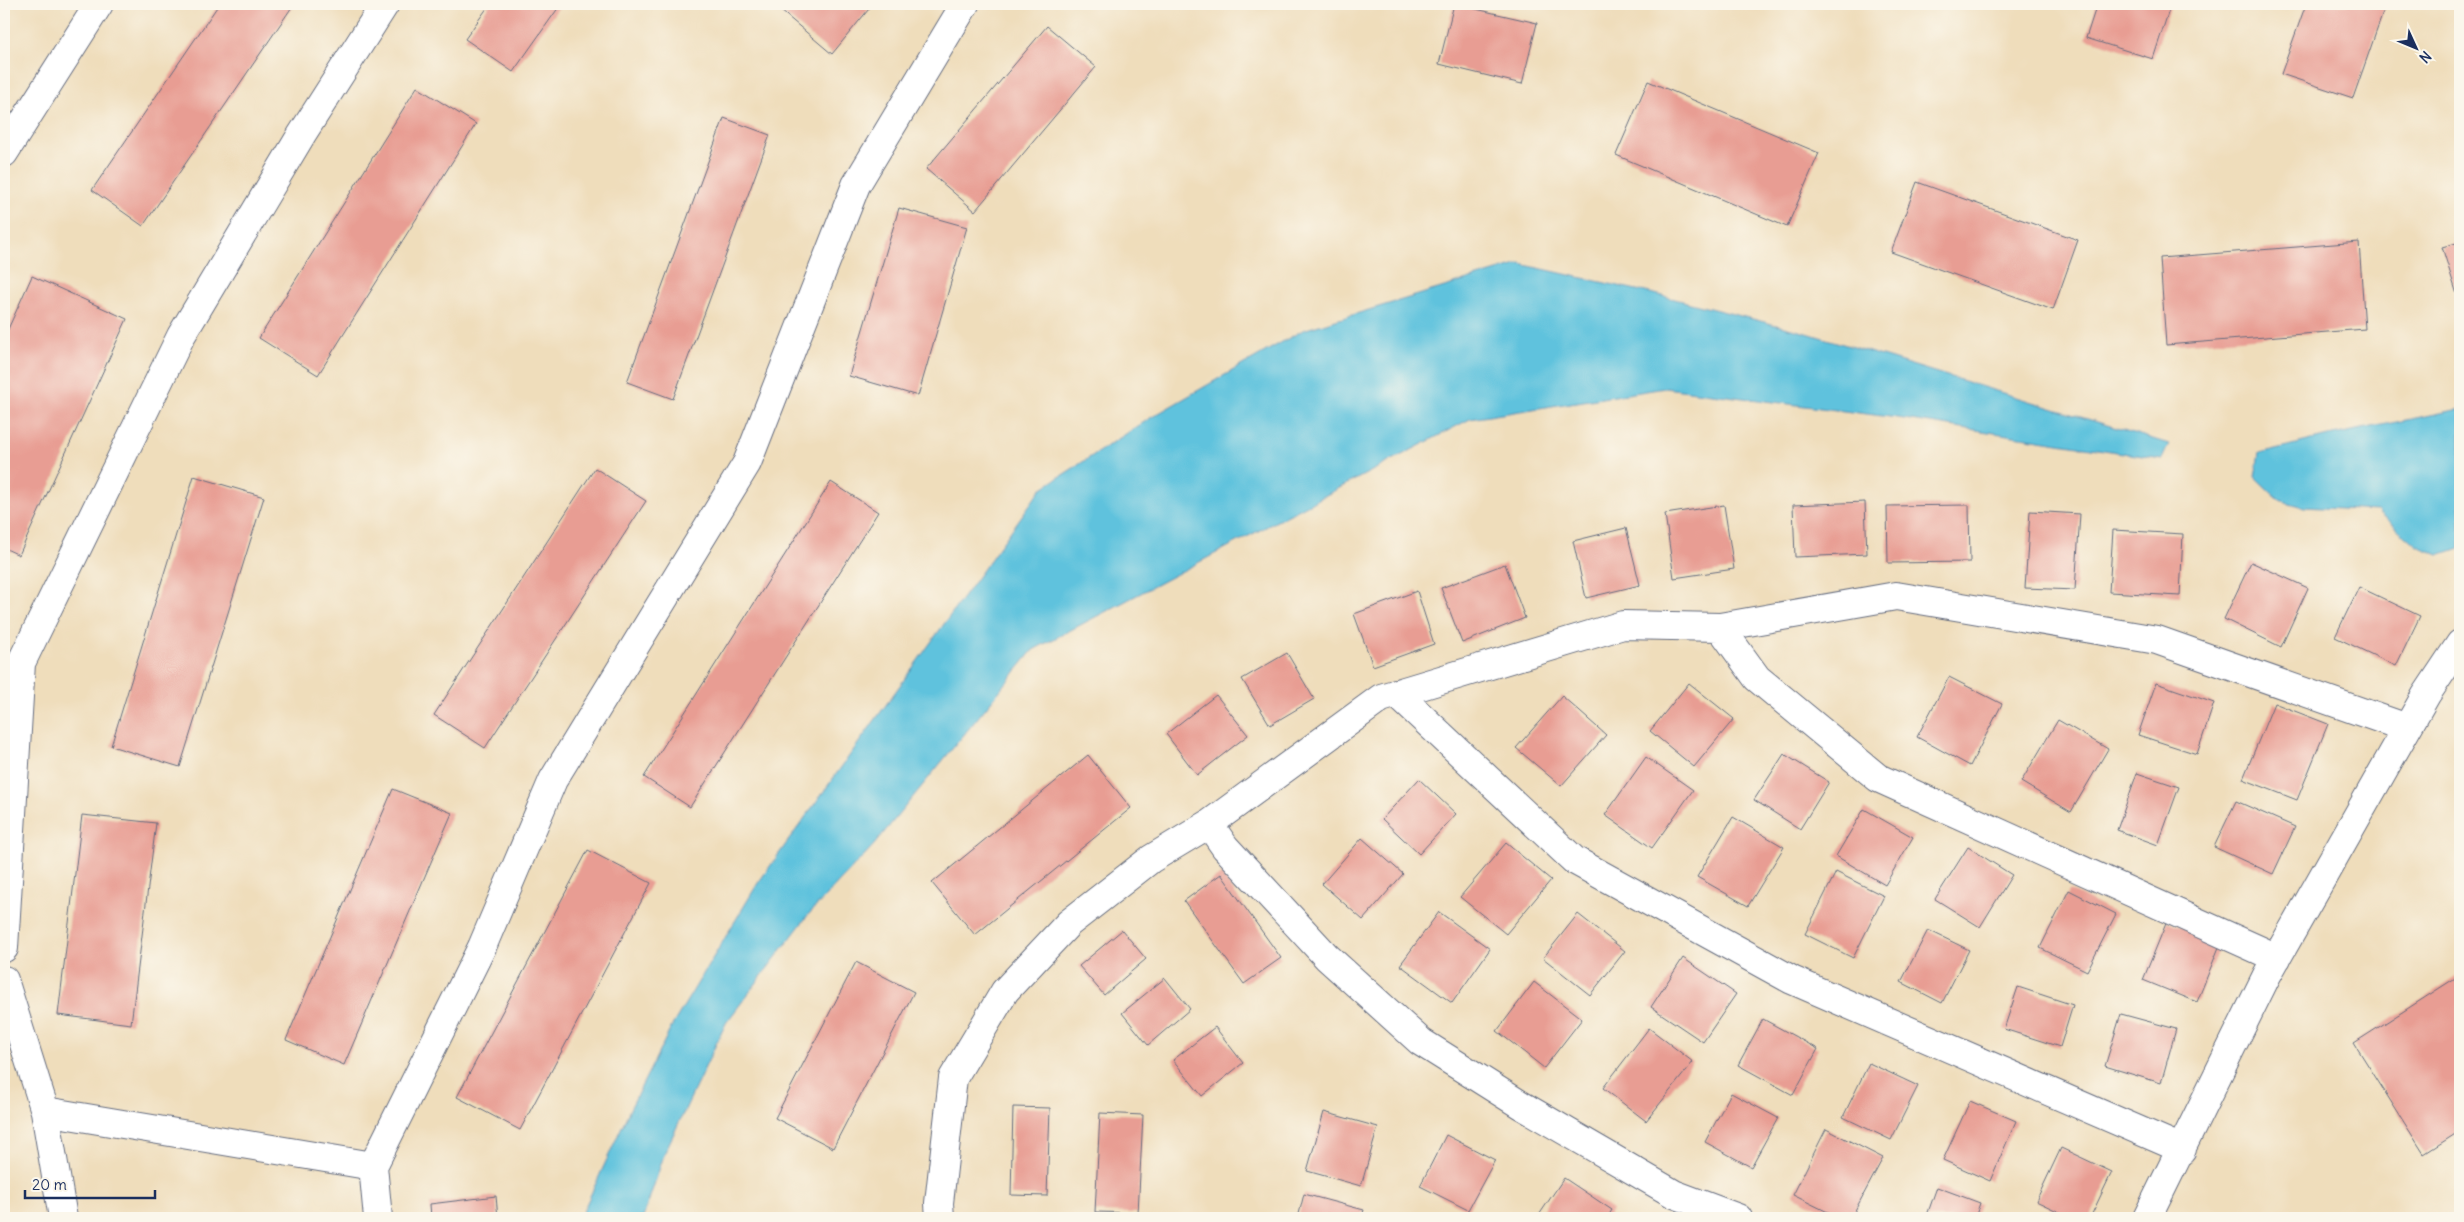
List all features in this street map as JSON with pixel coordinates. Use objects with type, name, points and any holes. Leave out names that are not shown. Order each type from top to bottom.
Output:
[{"type":"lane","points":[[4,153],[99,4]]},
{"type":"lane","points":[[4,948],[22,663],[181,336],[302,134],[385,4]]},
{"type":"lane","points":[[378,1218],[373,1166],[482,947],[553,780],[747,464],[856,185],[965,4]]},
{"type":"lane","points":[[940,1218],[939,1203],[953,1078],[1005,991],[1069,922],[1151,859],[1209,824],[1382,698],[1396,693],[1623,625],[1720,626],[1896,596],[2157,640],[2407,728]]},
{"type":"lane","points":[[1720,626],[1757,678],[1878,778],[2277,958]]},
{"type":"lane","points":[[2147,1218],[2277,958],[2407,728],[2460,644]]},
{"type":"lane","points":[[1396,693],[1574,860],[1792,980],[2182,1149]]},
{"type":"lane","points":[[1209,824],[1225,846],[1327,957],[1421,1042],[1521,1105],[1674,1194],[1738,1218]]},
{"type":"lane","points":[[4,980],[45,1111],[63,1218]]},
{"type":"lane","points":[[45,1111],[373,1166]]},
{"type":"water","points":[[1520,264],[1659,295],[1807,333],[2169,444],[2162,459],[1898,418],[1665,388],[1470,419],[1033,650],[873,846],[808,915],[726,1023],[665,1152],[643,1218],[580,1218],[630,1109],[673,1024],[758,883],[1041,489],[1152,417],[1303,330]]},
{"type":"water","points":[[2460,409],[2460,548],[2439,555],[2417,546],[2377,511],[2304,507],[2279,500],[2255,477],[2259,453],[2328,436]]},
{"type":"building","points":[[219,4],[294,4],[143,226],[92,190]]},
{"type":"building","points":[[490,4],[561,4],[513,72],[465,39]]},
{"type":"building","points":[[786,4],[873,4],[832,54],[780,10]]},
{"type":"building","points":[[1454,4],[1537,23],[1522,84],[1439,64]]},
{"type":"building","points":[[2097,4],[2171,4],[2153,59],[2086,38]]},
{"type":"building","points":[[2306,4],[2386,4],[2353,98],[2281,74]]},
{"type":"building","points":[[1047,26],[1096,67],[975,211],[926,169]]},
{"type":"building","points":[[1648,81],[1819,153],[1787,227],[1616,155]]},
{"type":"building","points":[[417,87],[476,124],[318,375],[259,338]]},
{"type":"building","points":[[724,118],[770,135],[673,399],[627,382]]},
{"type":"building","points":[[1917,182],[2078,240],[2053,310],[1891,252]]},
{"type":"building","points":[[899,208],[967,227],[918,396],[849,376]]},
{"type":"building","points":[[2359,242],[2365,329],[2166,345],[2160,258]]},
{"type":"building","points":[[2460,242],[2460,304],[2442,247]]},
{"type":"building","points":[[32,276],[127,319],[19,555],[4,548],[4,338]]},
{"type":"building","points":[[595,468],[646,501],[485,748],[434,715]]},
{"type":"building","points":[[194,476],[264,497],[180,767],[111,746]]},
{"type":"building","points":[[831,482],[878,512],[690,807],[644,777]]},
{"type":"building","points":[[1865,502],[1867,554],[1795,557],[1793,505]]},
{"type":"building","points":[[1724,505],[1734,569],[1674,578],[1665,514]]},
{"type":"building","points":[[1969,505],[1970,562],[1888,563],[1887,506]]},
{"type":"building","points":[[2030,511],[2080,514],[2075,590],[2025,588]]},
{"type":"building","points":[[1626,528],[1640,585],[1586,598],[1573,541]]},
{"type":"building","points":[[2113,530],[2183,534],[2180,596],[2109,592]]},
{"type":"building","points":[[2251,562],[2308,588],[2281,647],[2224,619]]},
{"type":"building","points":[[1505,564],[1525,618],[1462,643],[1441,588]]},
{"type":"building","points":[[2359,587],[2420,616],[2396,666],[2335,637]]},
{"type":"building","points":[[1417,591],[1434,644],[1373,666],[1354,614]]},
{"type":"building","points":[[1287,653],[1314,699],[1270,725],[1242,679]]},
{"type":"building","points":[[1949,677],[2002,704],[1970,766],[1917,737]]},
{"type":"building","points":[[1689,683],[1734,719],[1694,767],[1650,731]]},
{"type":"building","points":[[2156,683],[2214,703],[2197,754],[2138,735]]},
{"type":"building","points":[[1216,695],[1248,735],[1197,775],[1166,734]]},
{"type":"building","points":[[1562,696],[1606,735],[1561,786],[1516,748]]},
{"type":"building","points":[[2274,703],[2328,724],[2297,800],[2243,779]]},
{"type":"building","points":[[2058,720],[2108,749],[2071,812],[2021,782]]},
{"type":"building","points":[[1784,754],[1829,782],[1800,829],[1754,800]]},
{"type":"building","points":[[1088,755],[1131,808],[975,935],[932,883]]},
{"type":"building","points":[[1646,757],[1693,790],[1652,848],[1605,815]]},
{"type":"building","points":[[2137,773],[2179,787],[2158,845],[2117,830]]},
{"type":"building","points":[[1419,779],[1456,814],[1419,854],[1382,819]]},
{"type":"building","points":[[393,789],[452,813],[344,1065],[286,1040]]},
{"type":"building","points":[[2236,801],[2295,827],[2273,874],[2214,847]]},
{"type":"building","points":[[1864,809],[1913,837],[1885,885],[1836,856]]},
{"type":"building","points":[[82,815],[156,823],[131,1024],[58,1015]]},
{"type":"building","points":[[1733,817],[1784,847],[1748,906],[1697,877]]},
{"type":"building","points":[[1362,838],[1403,874],[1363,920],[1322,884]]},
{"type":"building","points":[[1506,843],[1551,880],[1506,934],[1460,897]]},
{"type":"building","points":[[1968,847],[2012,875],[1980,927],[1935,899]]},
{"type":"building","points":[[588,850],[651,883],[520,1130],[457,1097]]},
{"type":"building","points":[[1836,872],[1884,896],[1853,958],[1805,934]]},
{"type":"building","points":[[1221,874],[1281,958],[1244,984],[1184,901]]},
{"type":"building","points":[[2069,890],[2116,914],[2087,971],[2040,948]]},
{"type":"building","points":[[1439,912],[1490,949],[1452,1003],[1400,965]]},
{"type":"building","points":[[1578,914],[1625,951],[1590,995],[1543,958]]},
{"type":"building","points":[[2167,921],[2221,942],[2197,1002],[2143,980]]},
{"type":"building","points":[[1122,930],[1146,959],[1104,995],[1079,966]]},
{"type":"building","points":[[1928,930],[1969,950],[1942,1003],[1901,982]]},
{"type":"building","points":[[1683,958],[1736,994],[1703,1042],[1651,1007]]},
{"type":"building","points":[[856,962],[914,992],[833,1148],[775,1118]]},
{"type":"building","points":[[2460,975],[2460,1131],[2424,1154],[2354,1043]]},
{"type":"building","points":[[1165,978],[1190,1009],[1148,1045],[1122,1013]]},
{"type":"building","points":[[1534,982],[1582,1019],[1544,1068],[1497,1031]]},
{"type":"building","points":[[2018,987],[2073,1005],[2060,1047],[2004,1029]]},
{"type":"building","points":[[2121,1014],[2176,1029],[2161,1083],[2105,1066]]},
{"type":"building","points":[[1763,1019],[1818,1049],[1793,1095],[1738,1065]]},
{"type":"building","points":[[1215,1027],[1243,1063],[1202,1096],[1173,1060]]},
{"type":"building","points":[[1649,1028],[1693,1062],[1646,1121],[1603,1088]]},
{"type":"building","points":[[1869,1063],[1918,1086],[1891,1140],[1843,1117]]},
{"type":"building","points":[[1731,1093],[1778,1118],[1751,1167],[1705,1142]]},
{"type":"building","points":[[1970,1101],[2016,1121],[1990,1181],[1943,1160]]},
{"type":"building","points":[[1013,1107],[1050,1108],[1047,1196],[1011,1195]]},
{"type":"building","points":[[1324,1112],[1378,1127],[1361,1186],[1307,1171]]},
{"type":"building","points":[[1100,1113],[1143,1115],[1138,1213],[1095,1212]]},
{"type":"building","points":[[1826,1129],[1883,1158],[1851,1218],[1840,1218],[1793,1195]]},
{"type":"building","points":[[1446,1135],[1495,1160],[1468,1210],[1420,1186]]},
{"type":"building","points":[[2061,1148],[2112,1172],[2090,1218],[2072,1218],[2036,1201]]},
{"type":"building","points":[[1564,1178],[1612,1210],[1607,1218],[1537,1218]]},
{"type":"building","points":[[1937,1187],[1980,1203],[1975,1218],[1926,1218]]},
{"type":"building","points":[[1304,1194],[1364,1210],[1361,1218],[1298,1218]]},
{"type":"building","points":[[496,1196],[498,1218],[431,1218],[430,1204]]}]
